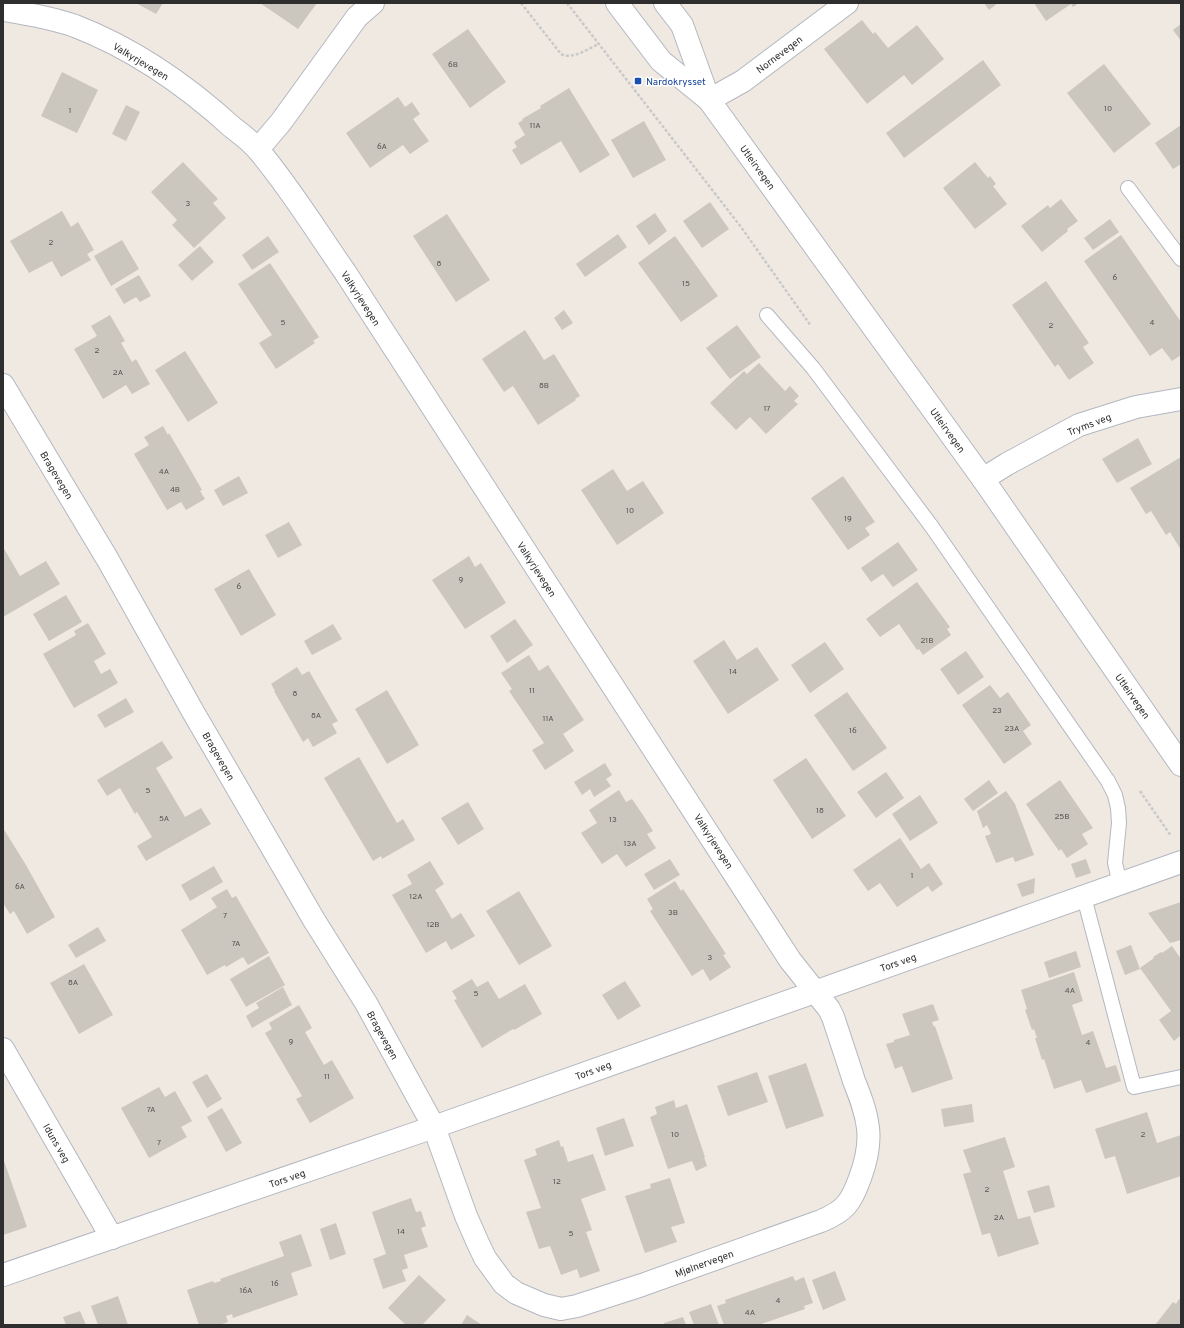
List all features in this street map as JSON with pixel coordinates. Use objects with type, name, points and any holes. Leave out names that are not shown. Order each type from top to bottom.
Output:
[{"type":"street","points":[[258,150],[281,122],[357,17],[373,3]]},
{"type":"street","name":"Utleirvegen","points":[[617,3],[661,61],[709,100],[983,479],[1181,765]]},
{"type":"street","name":"Utleirvegen","points":[[665,3],[682,26],[709,100]]},
{"type":"street","name":"Nornevegen","points":[[709,100],[743,81],[847,3]]},
{"type":"street","name":"Valkyrjevegen","points":[[4,9],[44,17],[74,26],[101,37],[150,65],[191,92],[258,150],[280,177],[345,272],[790,960],[814,991]]},
{"type":"street","name":"Bragevegen","points":[[3,385],[108,560],[192,710],[314,920],[366,1003],[434,1127]]},
{"type":"street","name":"Tryms veg","points":[[983,479],[1007,464],[1079,425],[1136,407],[1181,399]]},
{"type":"street","name":"Tors veg","points":[[3,1275],[434,1127],[1181,862]]},
{"type":"street","name":"Mjølnervegen","points":[[434,1127],[466,1216],[485,1258],[504,1284],[516,1294],[544,1305],[561,1308],[577,1306],[642,1285],[813,1224],[835,1215],[846,1206],[856,1189],[865,1165],[868,1147],[868,1128],[864,1109],[833,1017],[829,1009],[814,991]]},
{"type":"street","name":"Iduns veg","points":[[3,1049],[112,1238]]},
{"type":"lane","points":[[1128,188],[1181,259]]},
{"type":"lane","points":[[767,315],[813,368],[932,527],[1108,781],[1115,795],[1118,808],[1119,823],[1115,864],[1120,884]]},
{"type":"lane","points":[[1084,897],[1134,1087],[1181,1077]]},
{"type":"path","points":[[521,3],[561,54],[566,57],[573,56],[598,44]]},
{"type":"building","points":[[136,3],[163,3],[156,14]]},
{"type":"building","points":[[260,3],[317,3],[298,29]]},
{"type":"building","points":[[984,3],[998,3],[989,10]]},
{"type":"building","points":[[1034,3],[1079,3],[1073,7],[1071,4],[1046,21]]},
{"type":"building","points":[[862,20],[873,34],[875,32],[888,48],[917,25],[944,59],[912,85],[904,75],[867,104],[824,49]]},
{"type":"building","points":[[1181,24],[1181,41],[1173,30]]},
{"type":"building","points":[[468,29],[506,82],[470,108],[432,54]]},
{"type":"building","points":[[983,60],[1001,85],[904,158],[886,133]]},
{"type":"building","points":[[1104,64],[1151,124],[1114,153],[1067,93]]},
{"type":"building","points":[[62,72],[98,90],[77,133],[41,116]]},
{"type":"building","points":[[569,88],[610,155],[580,173],[561,141],[521,165],[512,150],[517,147],[514,142],[525,135],[518,123],[541,108],[540,106]]},
{"type":"building","points":[[398,97],[405,107],[412,102],[420,114],[413,119],[429,141],[410,154],[403,145],[370,168],[346,133]]},
{"type":"building","points":[[126,105],[140,112],[126,141],[112,134]]},
{"type":"building","points":[[644,121],[666,160],[633,178],[611,140]]},
{"type":"building","points":[[1181,125],[1181,164],[1173,169],[1155,143]]},
{"type":"building","points":[[183,162],[218,199],[213,203],[226,218],[194,248],[172,225],[177,220],[151,192]]},
{"type":"building","points":[[975,162],[988,178],[990,176],[996,184],[993,186],[1007,204],[975,229],[943,188]]},
{"type":"building","points":[[1061,199],[1078,221],[1042,252],[1021,226],[1048,205],[1050,208]]},
{"type":"building","points":[[710,202],[729,229],[702,248],[683,221]]},
{"type":"building","points":[[62,211],[71,227],[78,222],[94,250],[87,254],[91,260],[61,277],[52,261],[29,273],[10,241]]},
{"type":"building","points":[[655,213],[667,231],[649,245],[636,226]]},
{"type":"building","points":[[447,214],[490,280],[456,302],[413,236]]},
{"type":"building","points":[[1110,219],[1119,232],[1093,250],[1084,238]]},
{"type":"building","points":[[618,234],[627,247],[585,277],[576,264]]},
{"type":"building","points":[[1121,235],[1181,322],[1181,355],[1172,361],[1162,348],[1150,356],[1084,261]]},
{"type":"building","points":[[268,236],[279,252],[252,270],[242,255]]},
{"type":"building","points":[[675,236],[718,296],[681,322],[638,263]]},
{"type":"building","points":[[122,240],[139,269],[111,286],[94,256]]},
{"type":"building","points":[[200,246],[214,262],[192,281],[178,265]]},
{"type":"building","points":[[270,263],[319,337],[313,341],[315,343],[276,369],[259,343],[272,335],[238,284]]},
{"type":"building","points":[[139,275],[151,296],[140,302],[136,297],[124,304],[115,289]]},
{"type":"building","points":[[1046,281],[1089,343],[1083,347],[1094,363],[1069,380],[1058,364],[1055,367],[1012,305]]},
{"type":"building","points":[[564,310],[573,323],[562,330],[554,318]]},
{"type":"building","points":[[110,315],[125,341],[121,343],[132,362],[136,359],[150,384],[132,394],[126,385],[103,399],[74,349],[97,336],[91,326]]},
{"type":"building","points":[[737,325],[761,357],[730,379],[706,348]]},
{"type":"building","points":[[525,330],[544,360],[554,354],[580,396],[538,425],[513,386],[504,392],[482,359]]},
{"type":"building","points":[[185,351],[218,403],[188,422],[155,370]]},
{"type":"building","points":[[759,363],[785,391],[790,386],[799,396],[794,401],[798,404],[766,434],[750,417],[736,430],[710,403],[744,371],[747,374]]},
{"type":"building","points":[[163,426],[168,435],[169,433],[186,462],[202,490],[200,491],[205,499],[186,510],[181,502],[167,510],[134,454],[149,445],[144,437]]},
{"type":"building","points":[[1138,438],[1152,464],[1117,483],[1102,459]]},
{"type":"building","points":[[1181,457],[1181,550],[1170,532],[1166,535],[1151,511],[1146,514],[1130,488]]},
{"type":"building","points":[[613,469],[627,491],[643,481],[664,513],[617,545],[581,490]]},
{"type":"building","points":[[239,476],[248,493],[223,506],[214,490]]},
{"type":"building","points":[[843,476],[875,522],[865,528],[870,535],[848,550],[811,498]]},
{"type":"building","points":[[289,522],[302,545],[278,558],[265,535]]},
{"type":"building","points":[[898,542],[918,570],[893,587],[883,574],[871,582],[861,568]]},
{"type":"building","points":[[3,547],[20,576],[46,561],[60,584],[3,617]]},
{"type":"building","points":[[469,556],[475,567],[481,563],[506,603],[465,629],[432,580]]},
{"type":"building","points":[[249,569],[276,615],[241,636],[214,589]]},
{"type":"building","points":[[917,582],[950,627],[947,629],[951,635],[923,655],[919,649],[917,650],[899,624],[880,637],[866,619]]},
{"type":"building","points":[[66,595],[82,622],[49,641],[33,614]]},
{"type":"building","points":[[515,619],[533,645],[507,663],[490,636]]},
{"type":"building","points":[[88,623],[106,654],[94,661],[101,674],[110,669],[118,683],[74,708],[43,654],[76,635],[74,631]]},
{"type":"building","points":[[333,624],[342,639],[312,655],[304,641]]},
{"type":"building","points":[[724,640],[737,660],[757,647],[779,680],[728,714],[693,661]]},
{"type":"building","points":[[825,642],[844,669],[810,693],[791,665]]},
{"type":"building","points":[[966,651],[984,677],[958,695],[940,669]]},
{"type":"building","points":[[529,655],[539,671],[548,665],[584,720],[563,734],[574,751],[545,770],[532,750],[544,743],[509,691],[512,689],[501,673]]},
{"type":"building","points":[[297,667],[302,675],[309,671],[338,721],[332,724],[337,733],[313,747],[308,738],[303,742],[271,684]]},
{"type":"building","points":[[990,685],[1000,698],[1008,692],[1031,725],[1023,731],[1032,744],[1004,764],[962,705]]},
{"type":"building","points":[[387,690],[419,745],[387,764],[355,709]]},
{"type":"building","points":[[847,692],[887,748],[853,771],[814,715]]},
{"type":"building","points":[[126,698],[134,712],[105,728],[97,715]]},
{"type":"building","points":[[162,741],[173,758],[156,768],[185,817],[201,808],[211,824],[146,861],[137,846],[152,837],[137,812],[135,814],[120,788],[107,796],[97,780]]},
{"type":"building","points":[[359,757],[397,823],[403,819],[415,840],[382,859],[381,856],[373,861],[324,778]]},
{"type":"building","points":[[806,758],[846,816],[812,839],[773,780]]},
{"type":"building","points":[[605,763],[612,775],[606,779],[611,786],[594,797],[590,789],[582,795],[574,782]]},
{"type":"building","points":[[886,772],[904,798],[876,818],[857,792]]},
{"type":"building","points":[[989,780],[998,793],[973,811],[964,799]]},
{"type":"building","points":[[1060,780],[1093,828],[1082,834],[1088,844],[1067,858],[1061,849],[1059,851],[1026,804]]},
{"type":"building","points":[[619,790],[626,802],[632,799],[643,815],[653,831],[647,834],[656,848],[626,867],[617,854],[602,864],[581,833],[597,823],[589,810]]},
{"type":"building","points":[[1006,791],[1015,804],[1034,855],[1015,862],[1013,857],[996,863],[985,836],[991,834],[987,825],[983,828],[977,811]]},
{"type":"building","points":[[920,795],[938,823],[910,841],[892,814]]},
{"type":"building","points":[[468,802],[484,829],[458,845],[441,818]]},
{"type":"building","points":[[3,828],[55,917],[27,934],[14,911],[10,914],[3,903]]},
{"type":"building","points":[[900,838],[921,869],[929,863],[943,884],[932,892],[928,886],[897,907],[880,883],[868,891],[853,870]]},
{"type":"building","points":[[670,859],[680,875],[654,890],[644,874]]},
{"type":"building","points":[[1086,859],[1091,873],[1076,878],[1071,864]]},
{"type":"building","points":[[430,861],[444,884],[435,890],[452,919],[461,913],[475,936],[451,950],[446,941],[426,953],[392,895],[412,884],[407,875]]},
{"type":"building","points":[[214,866],[223,882],[190,901],[181,885]]},
{"type":"building","points":[[1035,878],[1034,893],[1022,897],[1017,884]]},
{"type":"building","points":[[675,881],[681,891],[683,889],[726,954],[723,955],[731,967],[710,981],[703,969],[692,976],[650,911],[653,909],[647,899]]},
{"type":"building","points":[[227,889],[232,898],[236,896],[269,953],[248,965],[243,957],[226,967],[225,965],[207,975],[181,930],[217,907],[211,898]]},
{"type":"building","points":[[519,891],[552,946],[519,965],[486,911]]},
{"type":"building","points":[[1181,902],[1181,940],[1170,943],[1148,913]]},
{"type":"building","points":[[98,927],[106,941],[76,958],[68,945]]},
{"type":"building","points":[[1131,945],[1140,969],[1125,975],[1116,951]]},
{"type":"building","points":[[1172,946],[1181,959],[1181,1035],[1174,1041],[1159,1020],[1171,1011],[1140,968],[1154,958],[1153,957]]},
{"type":"building","points":[[1076,951],[1081,967],[1049,978],[1044,962]]},
{"type":"building","points":[[269,956],[285,985],[246,1007],[230,979]]},
{"type":"building","points":[[84,964],[113,1015],[79,1034],[50,983]]},
{"type":"building","points":[[1074,972],[1083,1001],[1072,1005],[1082,1035],[1093,1031],[1106,1068],[1116,1065],[1121,1081],[1086,1093],[1081,1080],[1054,1089],[1044,1059],[1042,1060],[1035,1038],[1037,1038],[1034,1029],[1032,1030],[1025,1010],[1027,1009],[1021,990]]},
{"type":"building","points":[[472,979],[477,987],[488,981],[499,999],[525,984],[542,1014],[514,1030],[513,1029],[482,1048],[454,1000],[457,999],[452,991]]},
{"type":"building","points":[[625,981],[641,1006],[618,1020],[602,995]]},
{"type":"building","points":[[283,987],[292,1005],[252,1028],[246,1016],[259,1008],[256,1003]]},
{"type":"building","points":[[933,1004],[939,1020],[932,1022],[934,1027],[935,1026],[953,1079],[912,1093],[902,1066],[895,1069],[886,1044],[910,1035],[902,1014]]},
{"type":"building","points":[[299,1005],[312,1028],[305,1032],[324,1065],[332,1060],[354,1098],[310,1123],[296,1099],[302,1096],[265,1033],[272,1029],[269,1023]]},
{"type":"building","points":[[806,1063],[824,1116],[786,1129],[768,1076]]},
{"type":"building","points":[[757,1072],[768,1102],[728,1116],[717,1086]]},
{"type":"building","points":[[207,1074],[222,1099],[207,1108],[192,1082]]},
{"type":"building","points":[[159,1087],[165,1097],[175,1091],[192,1121],[181,1127],[187,1137],[149,1158],[121,1108]]},
{"type":"building","points":[[674,1100],[676,1108],[687,1104],[705,1157],[707,1166],[696,1171],[692,1161],[668,1169],[650,1117],[657,1114],[655,1107]]},
{"type":"building","points":[[972,1104],[974,1122],[944,1127],[941,1109]]},
{"type":"building","points":[[222,1108],[242,1143],[226,1152],[207,1117]]},
{"type":"building","points":[[1147,1112],[1157,1143],[1181,1135],[1181,1176],[1127,1194],[1115,1156],[1105,1159],[1095,1129]]},
{"type":"building","points":[[624,1118],[634,1146],[605,1156],[596,1128]]},
{"type":"building","points":[[1005,1137],[1015,1167],[1003,1171],[1018,1219],[1030,1216],[1039,1244],[998,1257],[990,1233],[982,1235],[963,1174],[971,1172],[963,1150]]},
{"type":"building","points":[[559,1140],[561,1147],[563,1146],[568,1162],[593,1154],[606,1190],[581,1199],[592,1230],[586,1232],[600,1271],[580,1278],[577,1269],[561,1275],[550,1246],[539,1249],[526,1212],[541,1208],[524,1160],[537,1155],[535,1149]]},
{"type":"building","points":[[3,1158],[27,1227],[3,1235]]},
{"type":"building","points":[[670,1178],[685,1223],[671,1227],[677,1242],[645,1253],[625,1196],[651,1188],[650,1184]]},
{"type":"building","points":[[1049,1185],[1055,1207],[1034,1213],[1027,1191]]},
{"type":"building","points":[[411,1198],[416,1212],[421,1211],[426,1226],[421,1228],[428,1247],[404,1255],[408,1268],[402,1270],[406,1281],[383,1289],[373,1259],[386,1254],[372,1212]]},
{"type":"building","points":[[336,1223],[346,1254],[330,1260],[320,1229]]},
{"type":"building","points":[[301,1234],[312,1266],[291,1273],[298,1295],[233,1318],[232,1314],[226,1316],[228,1322],[219,1325],[199,1325],[187,1290],[213,1281],[214,1283],[221,1281],[220,1279],[284,1256],[279,1242]]},
{"type":"building","points":[[835,1271],[846,1300],[823,1310],[812,1280]]},
{"type":"building","points":[[419,1275],[446,1300],[422,1325],[406,1325],[388,1308]]},
{"type":"building","points":[[793,1276],[795,1281],[804,1277],[813,1303],[804,1306],[805,1309],[758,1325],[724,1325],[717,1306],[726,1303],[725,1300]]},
{"type":"building","points":[[118,1296],[128,1325],[98,1325],[91,1306]]},
{"type":"building","points":[[1179,1299],[1181,1300],[1181,1325],[1155,1325],[1173,1302],[1176,1304]]},
{"type":"building","points":[[711,1304],[719,1325],[694,1325],[689,1312]]},
{"type":"building","points":[[80,1311],[86,1325],[66,1325],[63,1317]]},
{"type":"building","points":[[467,1315],[482,1325],[461,1325]]},
{"type":"building","points":[[683,1317],[686,1325],[664,1325],[664,1323]]},
{"type":"place","name":"Nardokrysset","points":[[638,81]]}]
